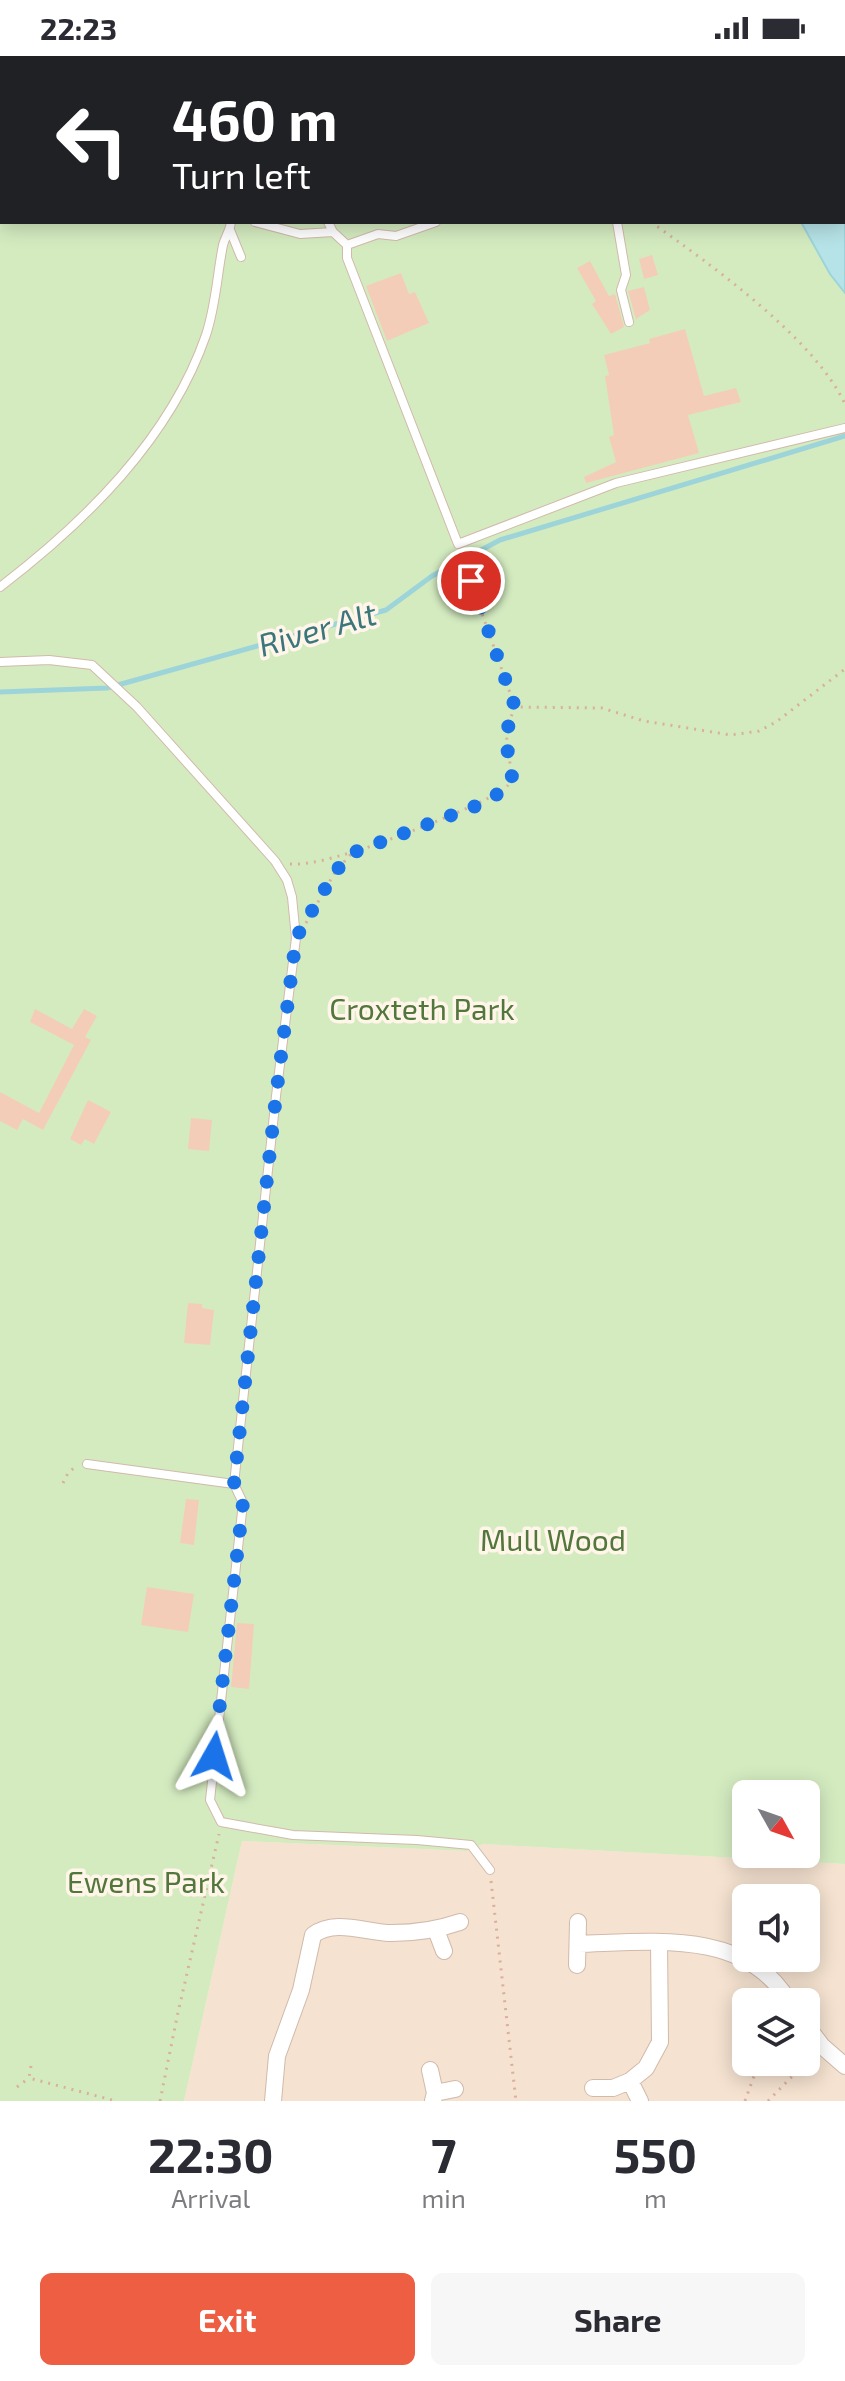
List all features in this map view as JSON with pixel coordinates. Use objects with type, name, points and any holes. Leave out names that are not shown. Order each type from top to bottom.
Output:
[{"type":"street","points":[[273,2101],[277,2056],[301,1990],[313,1935],[321,1930],[359,1927],[389,1933],[436,1930],[460,1922]]},
{"type":"street","points":[[577,1965],[578,1922]]},
{"type":"street","points":[[436,1930],[444,1951]]},
{"type":"street","points":[[593,2088],[613,2088],[630,2081],[646,2068],[660,2042],[659,1942]]},
{"type":"street","points":[[578,1944],[705,1944],[751,1962],[780,1988]]},
{"type":"street","points":[[820,2043],[845,2066]]},
{"type":"street","points":[[430,2070],[434,2097],[455,2089]]},
{"type":"street","points":[[630,2081],[640,2101]]},
{"type":"lane","points":[[262,224],[300,234],[333,232]]},
{"type":"lane","points":[[329,224],[347,245],[347,258],[458,544],[616,483],[845,428]]},
{"type":"lane","points":[[347,245],[378,234],[396,236],[430,224]]},
{"type":"lane","points":[[617,224],[626,275],[621,290],[629,322]]},
{"type":"lane","points":[[230,226],[241,257]]},
{"type":"lane","points":[[0,587],[62,537],[95,504],[169,411],[205,336],[230,226]]},
{"type":"lane","points":[[0,662],[49,660],[92,665],[123,694],[275,861],[287,880],[292,897],[296,938],[234,1484],[243,1503],[210,1800],[221,1822],[293,1835],[471,1845],[490,1870]]},
{"type":"lane","points":[[87,1464],[234,1484]]},
{"type":"path","points":[[654,224],[724,276],[773,319],[823,372],[845,404]]},
{"type":"path","points":[[275,861],[304,863],[352,853],[481,804],[506,789],[512,777],[506,741],[515,707],[461,554]]},
{"type":"path","points":[[515,707],[602,708],[644,721],[731,735],[759,731],[776,722],[845,669]]},
{"type":"path","points":[[296,938],[335,872],[352,853]]},
{"type":"path","points":[[63,1483],[68,1473],[79,1464],[87,1464]]},
{"type":"path","points":[[160,2101],[221,1822]]},
{"type":"path","points":[[490,1870],[516,2101]]},
{"type":"path","points":[[768,2101],[822,2046]]},
{"type":"path","points":[[17,2087],[29,2078],[31,2066]]},
{"type":"path","points":[[745,2101],[754,2076]]},
{"type":"path","points":[[29,2078],[116,2101]]},
{"type":"shaded area","points":[[242,1841],[467,1851],[483,1844],[732,1858],[732,1868],[820,1868],[820,1863],[845,1864],[845,2101],[184,2101]]},
{"type":"green space","name":"Croxteth Park","points":[[0,224],[845,224],[845,1864],[820,1863],[820,1780],[732,1780],[732,1858],[483,1844],[467,1851],[242,1841],[184,2101],[0,2101]]},
{"type":"water","points":[[802,224],[845,224],[845,293],[830,274]]},
{"type":"building","points":[[652,255],[658,275],[644,279],[639,259]]},
{"type":"building","points":[[590,261],[609,296],[615,294],[624,327],[611,334],[592,304],[596,301],[577,268]]},
{"type":"building","points":[[401,273],[409,294],[415,292],[429,323],[387,341],[366,286]]},
{"type":"building","points":[[644,287],[650,310],[636,319],[628,291]]},
{"type":"building","points":[[685,329],[704,396],[736,388],[741,402],[688,415],[699,453],[586,483],[584,477],[616,462],[609,437],[614,435],[605,376],[609,375],[604,355],[650,343],[649,339]]},
{"type":"building","points":[[35,1009],[72,1029],[84,1009],[97,1016],[85,1037],[91,1040],[43,1130],[23,1119],[17,1130],[0,1121],[0,1092],[39,1113],[74,1045],[30,1022]]},
{"type":"building","points":[[88,1100],[111,1112],[94,1144],[85,1139],[81,1145],[70,1139]]},
{"type":"building","points":[[191,1118],[212,1120],[209,1151],[188,1149]]},
{"type":"building","points":[[188,1303],[202,1304],[202,1308],[214,1310],[210,1345],[184,1343]]},
{"type":"building","points":[[186,1499],[199,1500],[194,1545],[180,1543]]},
{"type":"building","points":[[147,1587],[194,1594],[188,1632],[141,1625]]},
{"type":"building","points":[[237,1623],[254,1624],[249,1689],[231,1687]]},
{"type":"waterway","name":"River Alt","points":[[0,692],[107,688],[386,610],[432,576],[500,540],[845,436]]},
{"type":"route","points":[[214,1756],[243,1503],[234,1484],[296,938],[335,872],[352,853],[481,804],[506,789],[512,777],[506,741],[515,707],[471,581]]},
{"type":"park label","name":"Mull Wood","points":[[553,1539]]},
{"type":"park label","name":"Ewens Park","points":[[146,1881]]}]
